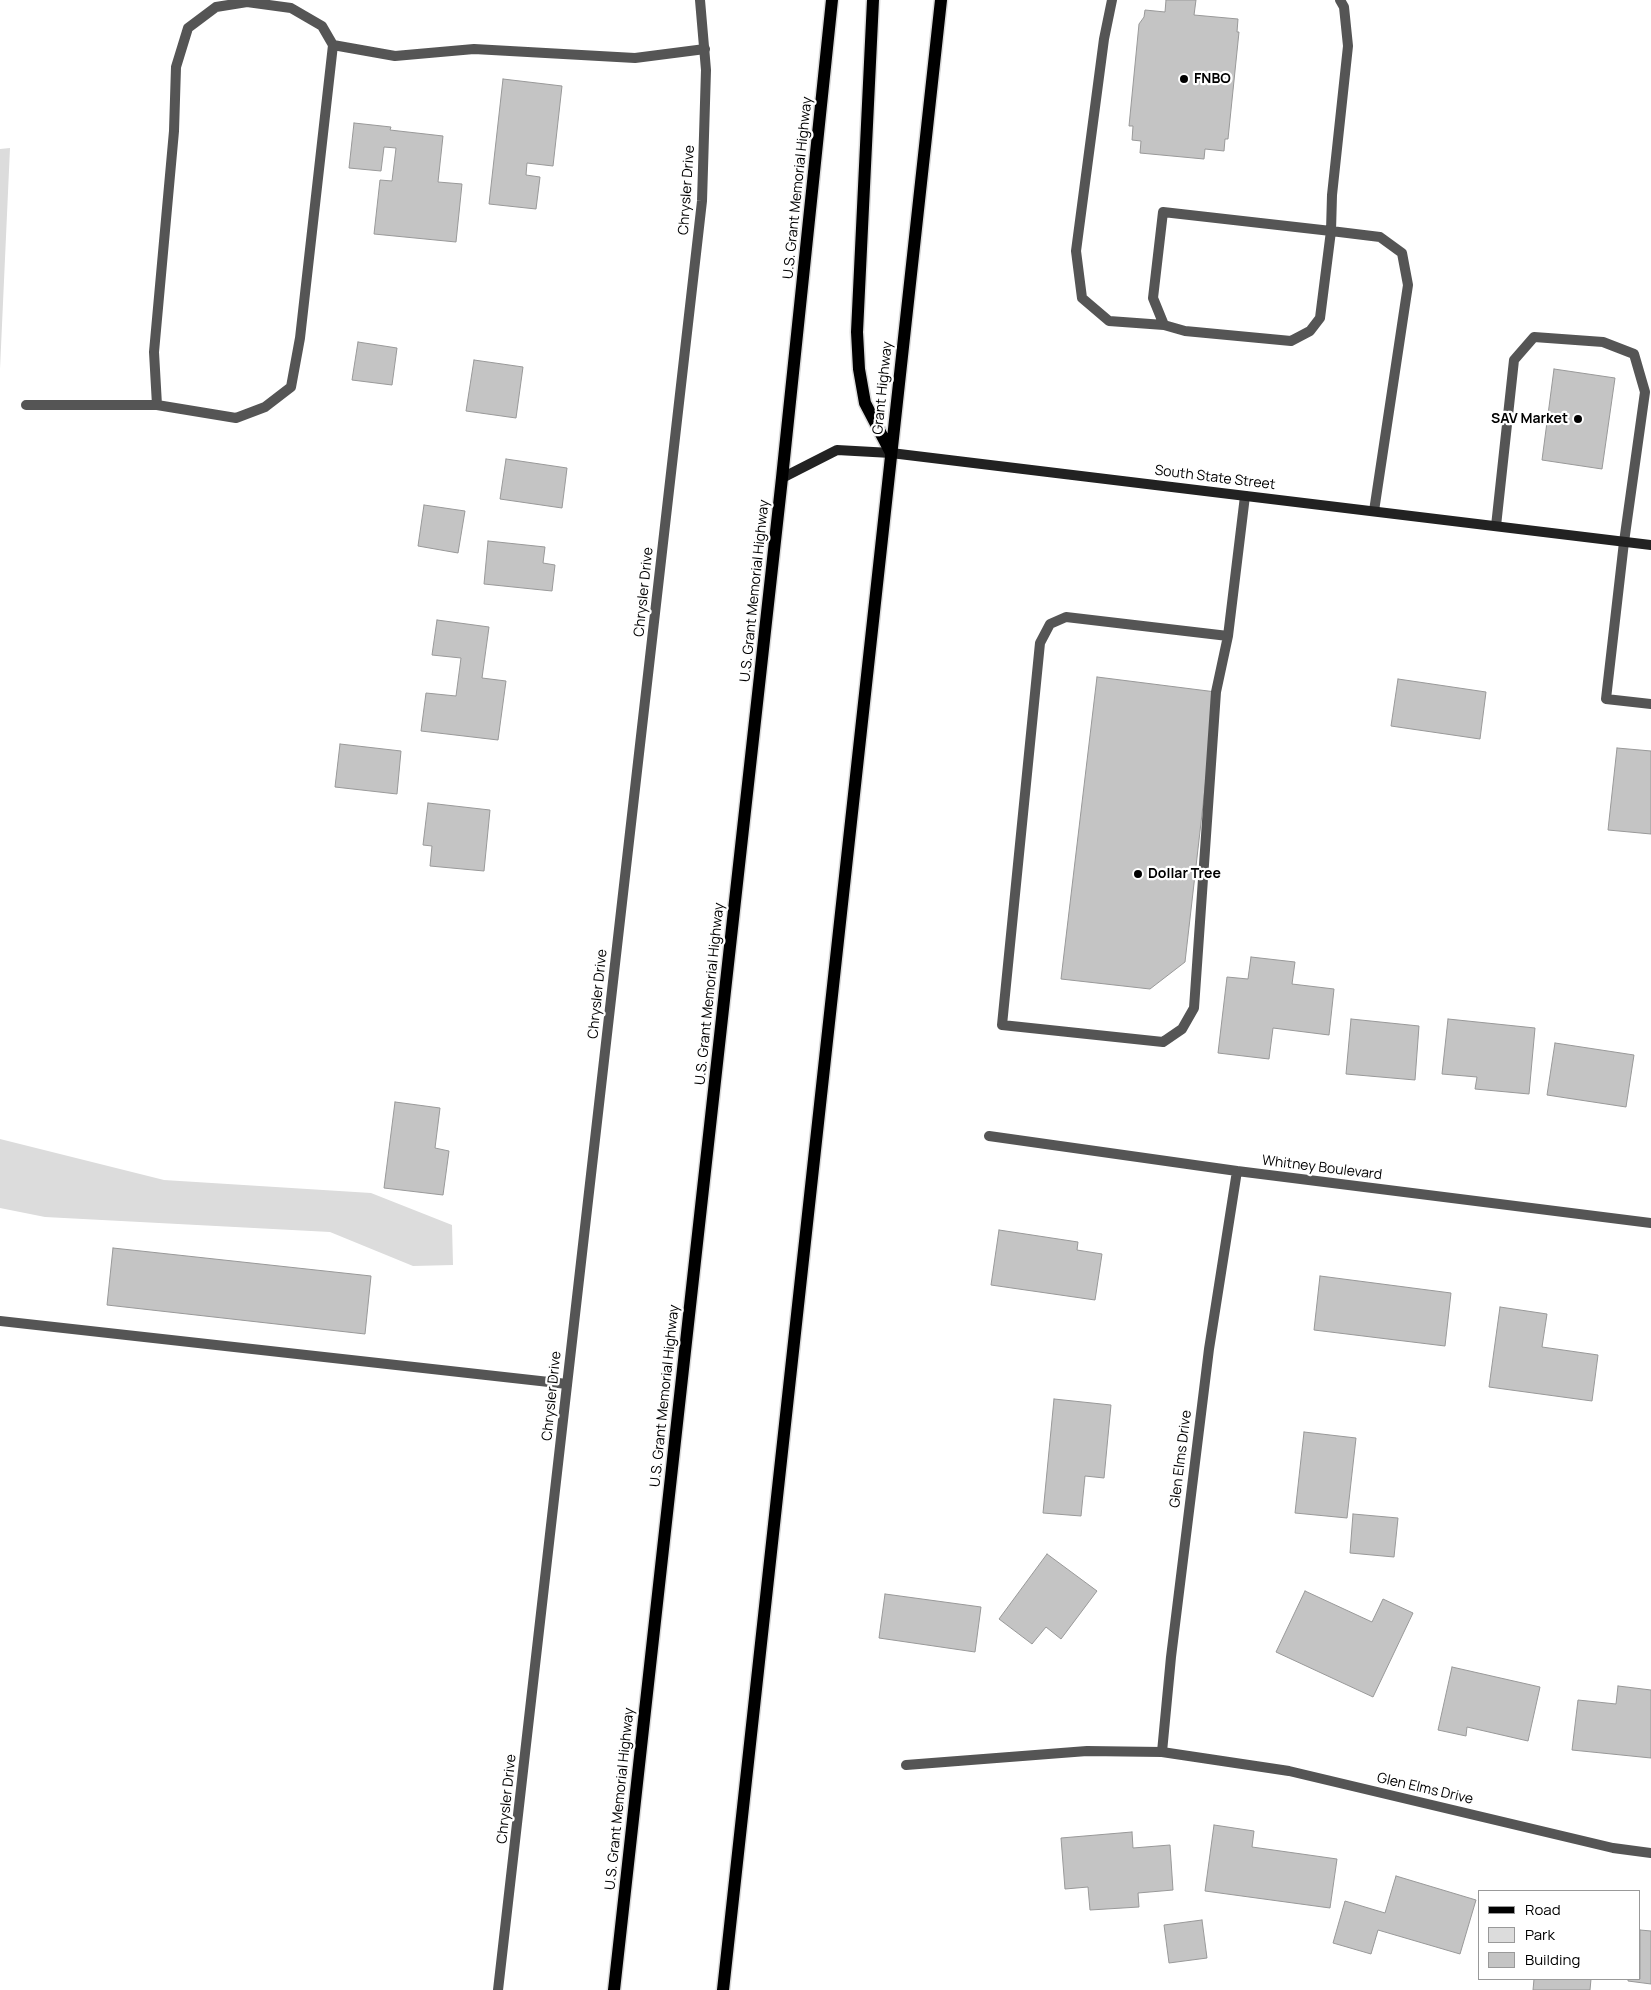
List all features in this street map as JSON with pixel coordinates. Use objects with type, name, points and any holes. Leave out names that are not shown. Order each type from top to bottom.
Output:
[{"type":"main road","name":"U.S. Grant Memorial Highway","points":[[614,1990],[782,478],[832,0]]},
{"type":"main road","points":[[723,1990],[891,452],[865,403],[859,369],[857,332],[873,0]]},
{"type":"main road","name":"Grant Highway","points":[[891,452],[941,0]]},
{"type":"main road","name":"South State Street","points":[[782,478],[837,450],[891,452],[1651,545]]},
{"type":"street","name":"Chrysler Drive","points":[[498,1990],[702,201],[706,70],[700,0]]},
{"type":"street","points":[[1112,0],[1104,39],[1076,251],[1082,298],[1109,321],[1164,325],[1185,332],[1291,341],[1310,330],[1320,318],[1331,231],[1332,196],[1348,46],[1344,7],[1340,0]]},
{"type":"street","points":[[26,405],[157,405],[236,418],[265,407],[291,387],[300,338],[334,45],[322,26],[291,8],[246,2],[216,7],[188,28],[176,67],[174,131],[154,352],[157,405]]},
{"type":"street","points":[[334,45],[395,56],[474,49],[635,58],[705,49]]},
{"type":"street","points":[[1164,325],[1153,298],[1164,212],[1380,237],[1402,253],[1408,284],[1374,511]]},
{"type":"street","points":[[1496,526],[1514,360],[1534,337],[1603,342],[1634,354],[1645,392],[1624,542],[1606,698],[1651,704]]},
{"type":"street","points":[[1228,636],[1066,617],[1050,624],[1040,643],[1002,1025],[1163,1042],[1182,1029],[1194,1008],[1216,692],[1228,636],[1245,496]]},
{"type":"street","name":"Whitney Boulevard","points":[[989,1136],[1237,1171],[1651,1223]]},
{"type":"street","name":"Glen Elms Drive","points":[[1162,1752],[1171,1657],[1209,1349],[1237,1171]]},
{"type":"street","points":[[0,1321],[567,1384]]},
{"type":"street","name":"Glen Elms Drive","points":[[906,1765],[1087,1751],[1162,1752],[1289,1771],[1613,1848],[1651,1853]]},
{"type":"green space","points":[[10,148],[0,369],[0,149]]},
{"type":"green space","points":[[0,1139],[164,1180],[371,1193],[452,1225],[453,1265],[413,1266],[330,1232],[45,1217],[0,1208]]},
{"type":"building","name":"FNBO","points":[[1166,0],[1196,0],[1194,15],[1238,19],[1237,32],[1239,32],[1228,139],[1225,139],[1224,151],[1205,149],[1204,159],[1140,153],[1141,141],[1132,140],[1133,126],[1129,126],[1139,24],[1144,17],[1145,10],[1165,12]]},
{"type":"building","points":[[503,79],[562,86],[553,166],[527,163],[526,175],[540,177],[536,209],[489,204]]},
{"type":"building","points":[[354,123],[391,127],[390,130],[443,136],[438,182],[462,184],[456,242],[374,234],[380,180],[392,181],[396,148],[384,147],[381,171],[349,168]]},
{"type":"building","points":[[358,342],[397,348],[392,385],[352,380]]},
{"type":"building","points":[[474,360],[523,367],[516,418],[466,411]]},
{"type":"building","name":"SAV Market","points":[[1554,369],[1615,378],[1602,469],[1542,460]]},
{"type":"building","points":[[506,459],[567,468],[562,508],[500,499]]},
{"type":"building","points":[[424,505],[465,511],[458,553],[418,546]]},
{"type":"building","points":[[488,541],[545,547],[543,563],[555,565],[552,591],[484,584]]},
{"type":"building","points":[[437,620],[489,627],[482,678],[506,681],[498,740],[421,731],[426,693],[456,696],[461,658],[432,655]]},
{"type":"building","points":[[1097,677],[1216,692],[1185,962],[1150,989],[1061,979]]},
{"type":"building","points":[[1398,679],[1486,692],[1480,739],[1391,726]]},
{"type":"building","points":[[340,744],[401,751],[397,794],[335,787]]},
{"type":"building","points":[[1617,748],[1651,751],[1651,834],[1608,830]]},
{"type":"building","points":[[428,803],[490,810],[484,871],[430,866],[432,846],[423,845]]},
{"type":"building","points":[[1251,957],[1295,962],[1292,984],[1334,989],[1329,1035],[1273,1028],[1269,1059],[1218,1053],[1227,977],[1248,979]]},
{"type":"building","points":[[1351,1019],[1419,1026],[1415,1080],[1346,1074]]},
{"type":"building","points":[[1448,1019],[1535,1028],[1529,1094],[1475,1089],[1477,1077],[1442,1074]]},
{"type":"building","points":[[1555,1043],[1634,1055],[1626,1107],[1547,1095]]},
{"type":"building","points":[[395,1102],[440,1108],[435,1148],[449,1151],[443,1195],[384,1188]]},
{"type":"building","points":[[999,1230],[1078,1242],[1077,1250],[1102,1254],[1095,1300],[991,1285]]},
{"type":"building","points":[[113,1248],[371,1276],[365,1334],[107,1305]]},
{"type":"building","points":[[1320,1276],[1451,1293],[1445,1346],[1314,1330]]},
{"type":"building","points":[[1500,1307],[1547,1314],[1542,1347],[1598,1355],[1592,1401],[1489,1387]]},
{"type":"building","points":[[1054,1399],[1111,1405],[1104,1478],[1085,1476],[1081,1516],[1043,1513]]},
{"type":"building","points":[[1304,1432],[1356,1438],[1347,1518],[1295,1513]]},
{"type":"building","points":[[1353,1514],[1398,1518],[1394,1557],[1350,1553]]},
{"type":"building","points":[[1047,1554],[1097,1591],[1061,1639],[1046,1627],[1032,1644],[999,1619]]},
{"type":"building","points":[[1305,1591],[1372,1622],[1383,1599],[1413,1613],[1373,1697],[1276,1652]]},
{"type":"building","points":[[885,1594],[981,1607],[975,1652],[879,1638]]},
{"type":"building","points":[[1452,1667],[1540,1687],[1528,1741],[1467,1727],[1466,1736],[1438,1730]]},
{"type":"building","points":[[1618,1686],[1651,1690],[1651,1758],[1572,1750],[1578,1700],[1616,1704]]},
{"type":"building","points":[[1214,1825],[1254,1831],[1252,1847],[1337,1859],[1330,1908],[1205,1891]]},
{"type":"building","points":[[1132,1832],[1133,1848],[1170,1845],[1173,1890],[1138,1893],[1139,1907],[1090,1910],[1088,1887],[1065,1889],[1061,1838]]},
{"type":"building","points":[[1396,1876],[1476,1900],[1460,1954],[1378,1930],[1371,1954],[1333,1943],[1345,1901],[1385,1913]]},
{"type":"building","points":[[1202,1920],[1207,1958],[1169,1963],[1164,1925]]},
{"type":"building","points":[[1641,1930],[1651,1931],[1651,1984],[1628,1981],[1641,1980]]},
{"type":"building","points":[[1534,1980],[1591,1980],[1590,1990],[1533,1990]]},
{"type":"place","name":"FNBO","points":[[1184,79]]},
{"type":"place","name":"SAV Market","points":[[1578,419]]},
{"type":"place","name":"Dollar Tree","points":[[1138,874]]}]
